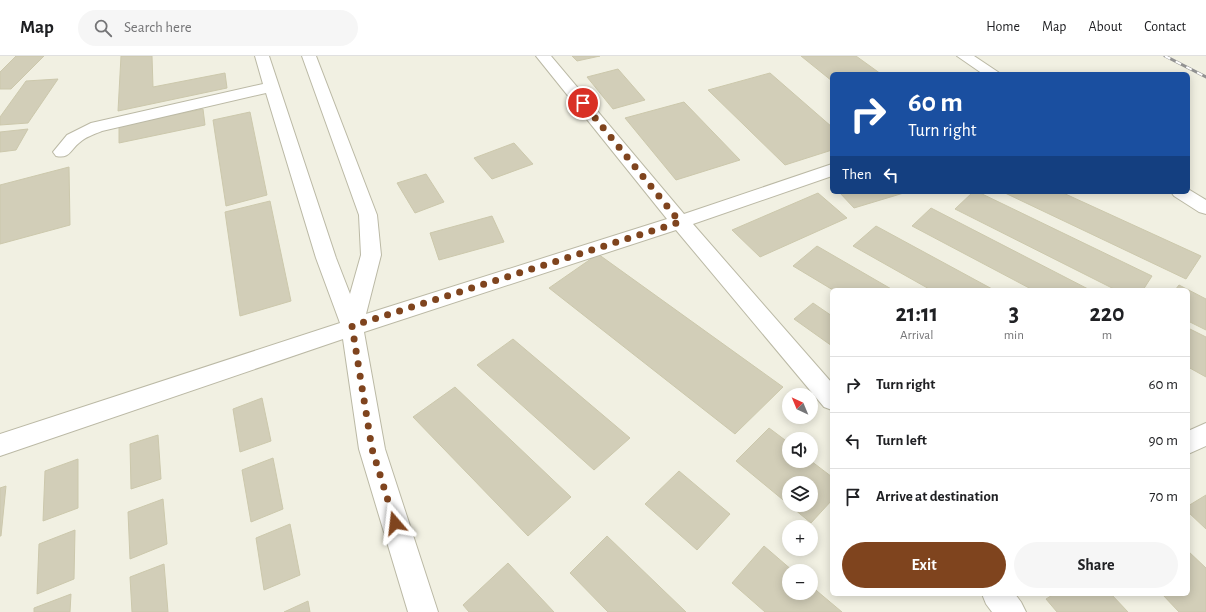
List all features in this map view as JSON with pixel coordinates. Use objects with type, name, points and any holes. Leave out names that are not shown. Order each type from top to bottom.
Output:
[{"type":"lane","points":[[262,56],[326,258],[352,326],[372,449],[423,612]]},
{"type":"lane","points":[[309,56],[368,215],[371,255],[352,326]]},
{"type":"lane","points":[[544,56],[680,222],[830,398]]},
{"type":"lane","points":[[964,56],[990,72]]},
{"type":"lane","points":[[62,152],[73,139],[97,127],[272,87]]},
{"type":"lane","points":[[0,445],[352,326],[680,222],[830,171]]},
{"type":"lane","points":[[1183,194],[1206,208]]},
{"type":"lane","points":[[1190,442],[1206,434]]},
{"type":"lane","points":[[998,596],[1011,612]]},
{"type":"building","points":[[16,56],[44,56],[11,89],[0,89],[0,72]]},
{"type":"building","points":[[121,56],[152,56],[153,87],[225,73],[227,88],[118,111]]},
{"type":"building","points":[[572,56],[600,56],[577,61]]},
{"type":"building","points":[[801,56],[856,56],[878,72],[830,72],[830,79]]},
{"type":"building","points":[[618,69],[645,100],[613,109],[587,77]]},
{"type":"building","points":[[770,73],[830,125],[830,151],[785,165],[708,90]]},
{"type":"building","points":[[58,79],[28,123],[0,125],[0,117],[26,81]]},
{"type":"building","points":[[684,102],[740,160],[676,180],[625,118]]},
{"type":"building","points":[[203,109],[205,125],[119,143],[119,126]]},
{"type":"building","points":[[250,112],[267,195],[226,206],[213,120]]},
{"type":"building","points":[[28,129],[16,150],[0,152],[0,132]]},
{"type":"building","points":[[514,143],[533,164],[492,179],[474,158]]},
{"type":"building","points":[[69,167],[70,225],[0,244],[0,185]]},
{"type":"building","points":[[426,174],[444,202],[415,213],[397,183]]},
{"type":"building","points":[[818,193],[847,218],[760,257],[732,230]]},
{"type":"building","points":[[841,194],[900,194],[854,208]]},
{"type":"building","points":[[971,194],[982,194],[1152,276],[1144,288],[1112,288],[955,209]]},
{"type":"building","points":[[1007,194],[1065,194],[1201,256],[1186,279]]},
{"type":"building","points":[[270,201],[291,301],[240,316],[225,212]]},
{"type":"building","points":[[931,208],[1086,288],[1029,288],[912,226]]},
{"type":"building","points":[[492,216],[504,242],[439,260],[430,233]]},
{"type":"building","points":[[876,226],[990,288],[927,288],[853,246]]},
{"type":"building","points":[[817,246],[890,288],[830,288],[793,266]]},
{"type":"building","points":[[598,254],[783,387],[735,434],[549,288]]},
{"type":"building","points":[[1179,285],[1185,288],[1177,288]]},
{"type":"building","points":[[1190,291],[1206,299],[1206,330],[1190,322]]},
{"type":"building","points":[[813,303],[830,315],[830,345],[794,319]]},
{"type":"building","points":[[1190,329],[1206,337],[1206,377],[1190,368]]},
{"type":"building","points":[[513,339],[630,438],[594,470],[477,365]]},
{"type":"building","points":[[455,387],[571,497],[528,536],[413,417]]},
{"type":"building","points":[[262,398],[271,441],[240,452],[233,409]]},
{"type":"building","points":[[769,428],[782,438],[782,468],[818,468],[818,466],[830,475],[830,502],[814,520],[807,520],[798,512],[818,512],[818,476],[782,476],[782,499],[736,461]]},
{"type":"building","points":[[158,435],[161,479],[131,489],[130,444]]},
{"type":"building","points":[[273,458],[283,509],[251,522],[242,470]]},
{"type":"building","points":[[78,459],[78,508],[43,521],[45,471]]},
{"type":"building","points":[[679,471],[730,514],[697,550],[645,504]]},
{"type":"building","points":[[6,486],[1,536],[0,536],[0,488]]},
{"type":"building","points":[[1206,495],[1206,529],[1190,514],[1190,505]]},
{"type":"building","points":[[163,499],[167,544],[130,559],[128,512]]},
{"type":"building","points":[[290,524],[300,575],[264,590],[256,538]]},
{"type":"building","points":[[75,530],[74,579],[37,594],[39,544]]},
{"type":"building","points":[[607,536],[686,612],[608,612],[570,573]]},
{"type":"building","points":[[764,546],[785,564],[782,564],[782,600],[818,600],[818,592],[842,612],[765,612],[732,583]]},
{"type":"building","points":[[1190,553],[1206,568],[1206,612],[1179,612],[1164,596],[1190,596]]},
{"type":"building","points":[[508,563],[554,612],[469,612],[463,605]]},
{"type":"building","points":[[164,564],[168,612],[132,612],[130,577]]},
{"type":"building","points":[[71,594],[70,612],[34,612],[34,608]]},
{"type":"building","points":[[1051,596],[1113,596],[1128,612],[1057,612],[1046,599]]},
{"type":"building","points":[[308,601],[310,612],[284,612]]},
{"type":"railway","points":[[1165,56],[1206,77]]},
{"type":"route","points":[[395,523],[372,449],[352,326],[680,222],[583,103]]}]
